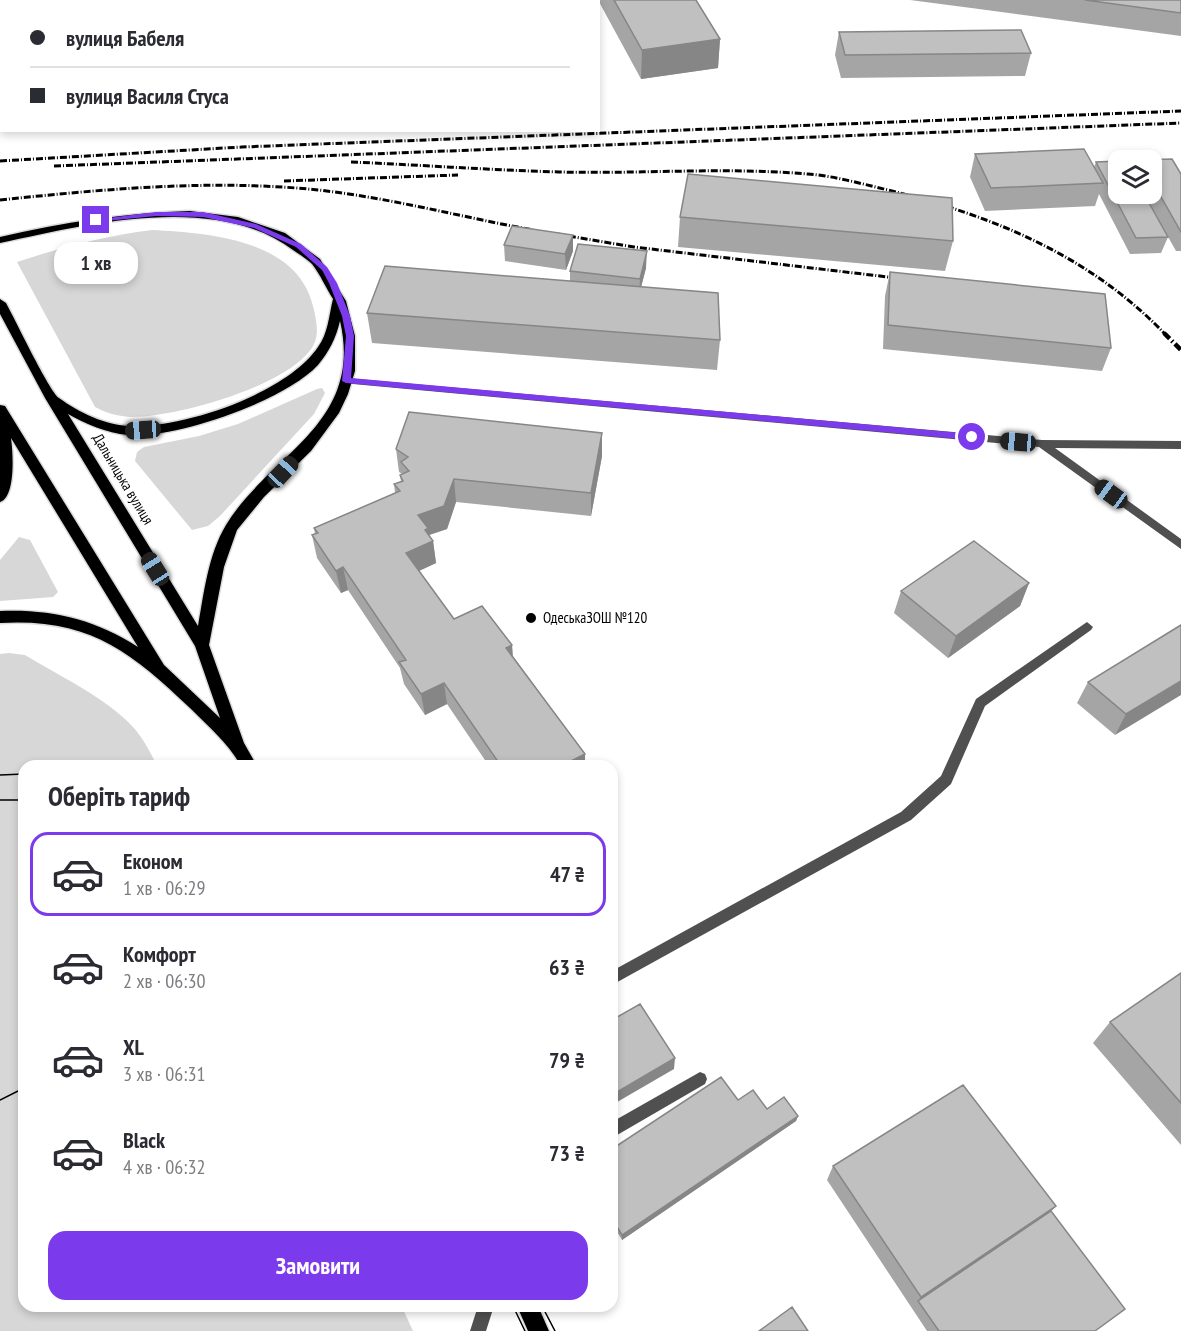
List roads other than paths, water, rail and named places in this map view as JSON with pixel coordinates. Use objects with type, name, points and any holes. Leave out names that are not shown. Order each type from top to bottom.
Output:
[{"type":"main road","points":[[0,240],[96,220],[162,214],[203,214],[256,226],[298,246],[324,269],[339,299],[350,336],[346,381],[341,396],[313,439],[250,504],[230,529],[220,557],[202,645]]},
{"type":"main road","points":[[51,398],[79,416],[106,427],[130,431],[156,429],[214,414],[273,390],[296,378],[312,365],[325,348],[339,299]]},
{"type":"main road","name":"Дальницька вулиця","points":[[0,303],[51,398],[202,645],[237,744],[246,760]]},
{"type":"main road","points":[[0,497],[3,489],[6,456],[1,412]]},
{"type":"main road","name":"Дальницька вулиця","points":[[1,412],[159,669],[237,744]]},
{"type":"main road","points":[[0,617],[50,616],[79,623],[120,641],[159,669]]},
{"type":"main road","points":[[530,1312],[539,1331]]},
{"type":"lane","points":[[346,381],[1042,444],[1181,445]]},
{"type":"lane","points":[[1042,444],[1181,545]]},
{"type":"lane","points":[[618,975],[906,816],[946,780],[980,704],[1087,627]]},
{"type":"lane","points":[[618,1127],[700,1079]]},
{"type":"lane","points":[[478,1331],[484,1312]]},
{"type":"tram line","points":[[0,775],[18,774]]},
{"type":"tram line","points":[[0,800],[18,800]]},
{"type":"tram line","points":[[0,1100],[18,1091]]},
{"type":"tram line","points":[[516,1312],[525,1331]]},
{"type":"tram line","points":[[545,1312],[555,1331]]},
{"type":"railway","points":[[0,161],[242,147],[1181,111]]},
{"type":"railway","points":[[54,166],[1181,123]]},
{"type":"railway","points":[[351,162],[559,172],[777,172],[838,178],[965,212],[1037,242],[1104,282],[1136,306],[1165,334]]},
{"type":"railway","points":[[284,181],[458,175]]},
{"type":"railway","points":[[0,200],[79,192],[199,185],[278,187],[372,198],[533,230]]},
{"type":"railway","points":[[557,234],[634,247],[905,279]]},
{"type":"railway","points":[[1165,334],[1181,350]]},
{"type":"place","name":"ОдеськаЗОШ №120","points":[[531,618]]}]
